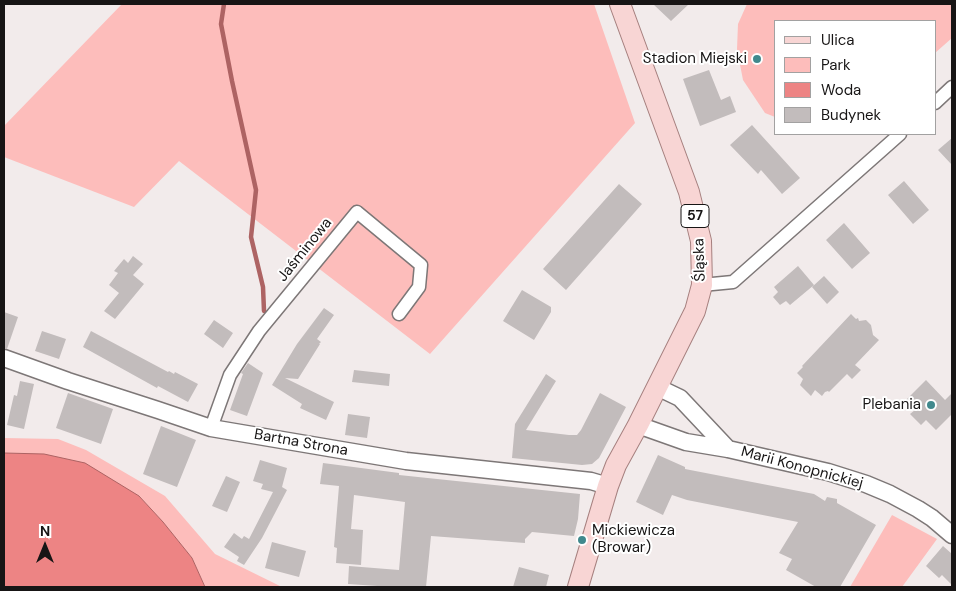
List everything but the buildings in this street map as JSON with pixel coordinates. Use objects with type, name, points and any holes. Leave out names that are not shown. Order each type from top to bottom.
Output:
[{"type":"main road","name":"Śląska","points":[[620,4],[689,192],[701,241],[702,285],[695,311],[638,425]]},
{"type":"main road","name":"57","points":[[578,587],[608,486],[616,465],[638,425]]},
{"type":"street","points":[[936,102],[952,87]]},
{"type":"street","points":[[702,285],[733,282],[899,135]]},
{"type":"street","name":"Jaśminowa","points":[[211,428],[230,375],[259,331],[357,212],[420,265],[419,287],[399,314]]},
{"type":"street","name":"Bartna Strona","points":[[4,358],[211,428],[406,461],[591,481],[608,486]]},
{"type":"street","name":"Marii Konopnickiej","points":[[657,387],[680,398],[728,449]]},
{"type":"street","name":"Marii Konopnickiej","points":[[638,425],[686,442],[728,449],[828,472],[866,484],[918,509],[952,535]]},
{"type":"green space","points":[[122,4],[594,4],[635,123],[430,354],[179,161],[134,207],[4,157],[4,126]]},
{"type":"green space","name":"Stadion Miejski","points":[[747,4],[952,4],[952,38],[936,52],[936,20],[774,20],[774,117],[765,113],[743,80],[737,49],[738,24]]},
{"type":"green space","points":[[4,438],[58,439],[86,450],[165,496],[215,554],[282,587],[205,587],[192,558],[139,496],[4,453]]},
{"type":"green space","points":[[892,515],[937,539],[902,587],[850,587]]},
{"type":"water","points":[[4,453],[44,454],[85,463],[139,496],[192,558],[205,587],[4,587]]},
{"type":"waterway","points":[[224,4],[221,24],[256,190],[251,237],[263,287],[264,311]]},
{"type":"place","name":"Stadion Miejski","points":[[757,59]]},
{"type":"place","name":"Plebania","points":[[931,405]]},
{"type":"place","name":"Mickiewicza (Browar)","points":[[582,540]]}]
